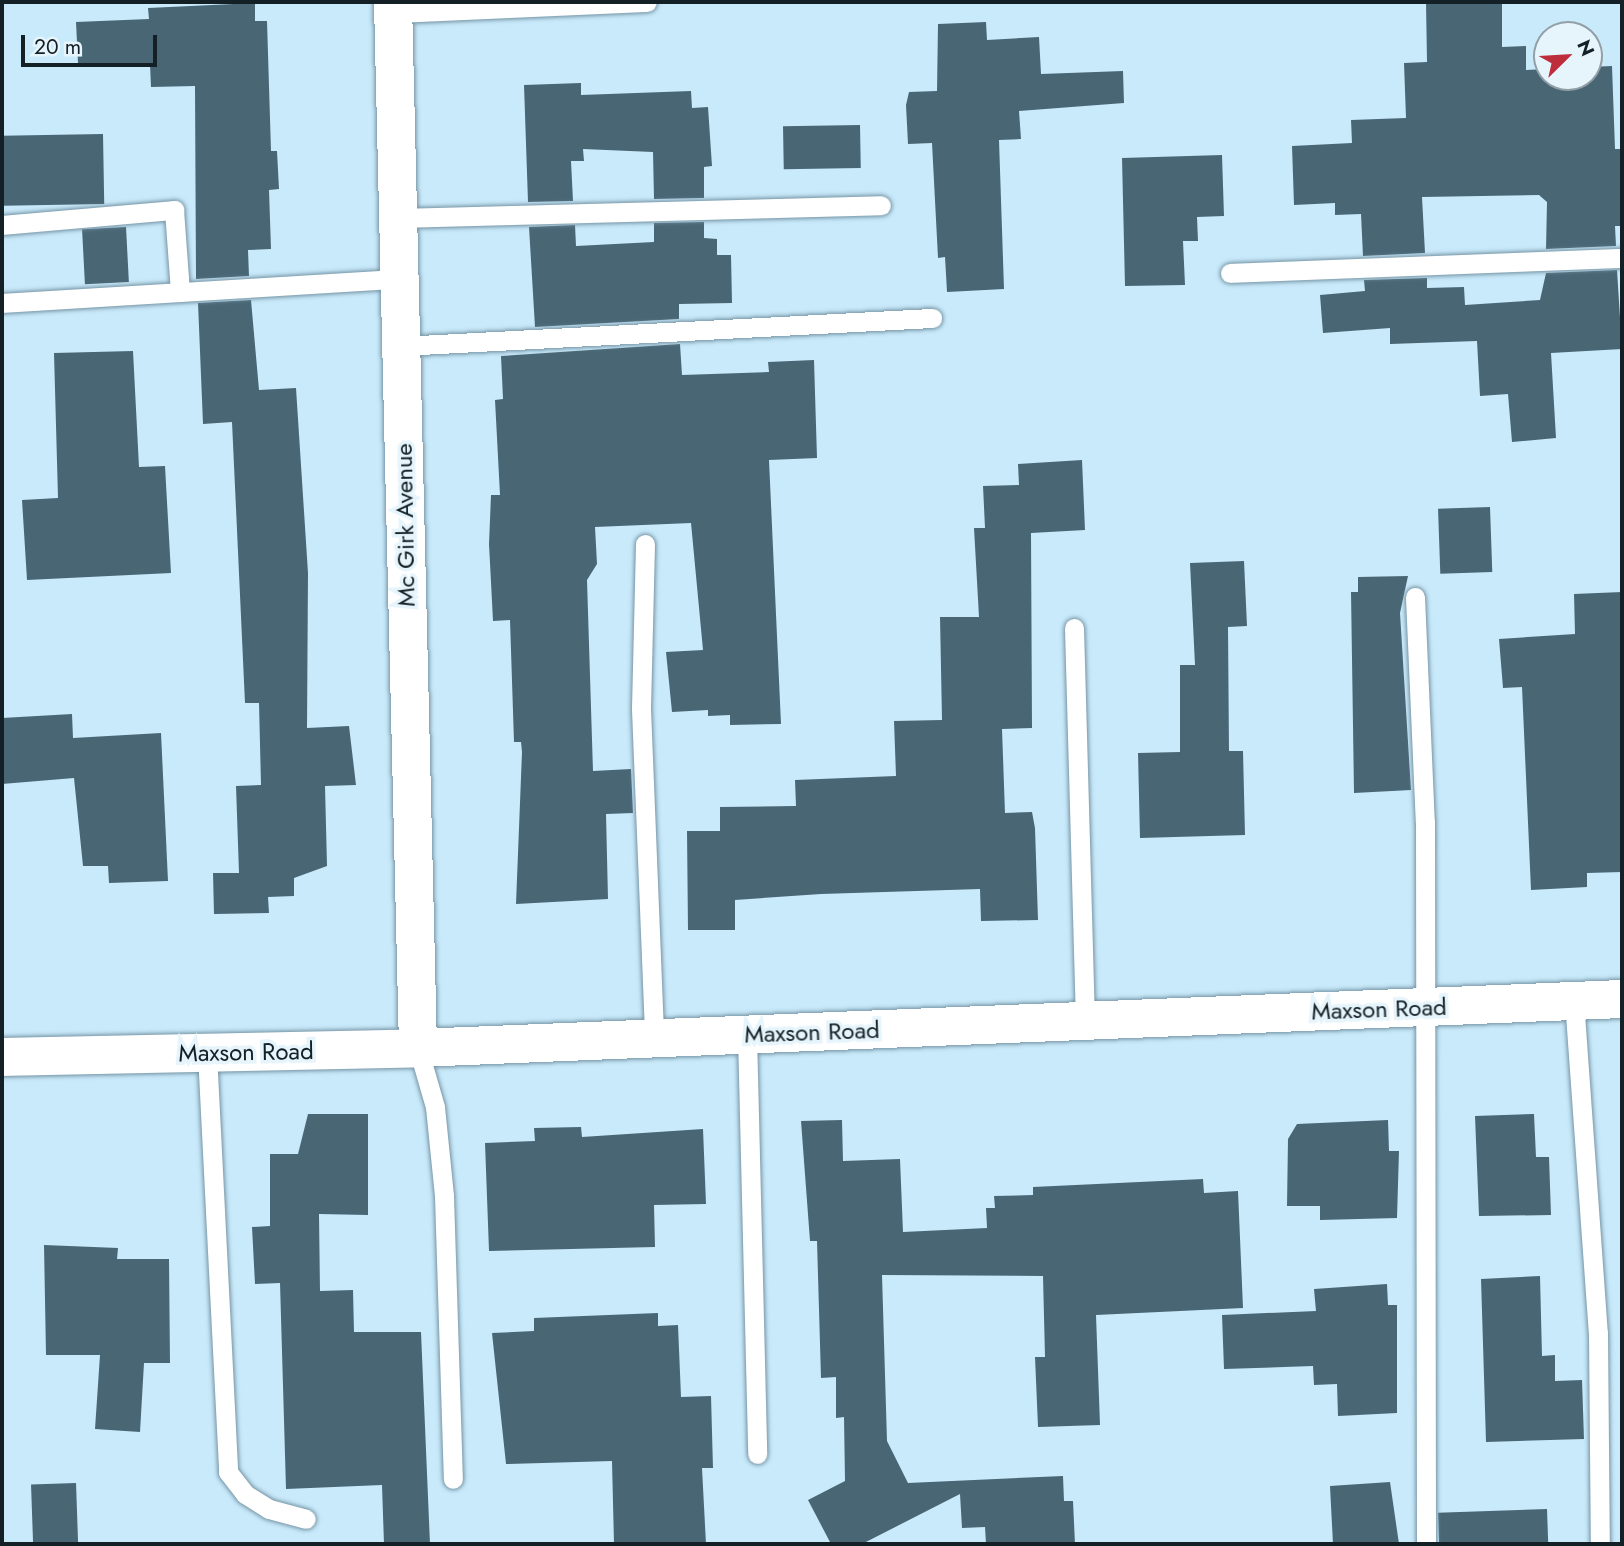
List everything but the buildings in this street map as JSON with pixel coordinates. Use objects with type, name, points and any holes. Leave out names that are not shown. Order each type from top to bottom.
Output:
[{"type":"street","name":"Mc Girk Avenue","points":[[393,7],[418,1048]]},
{"type":"street","name":"Maxson Road","points":[[2,1057],[418,1048],[1622,999]]},
{"type":"lane","points":[[393,7],[647,2]]},
{"type":"lane","points":[[398,218],[881,205]]},
{"type":"lane","points":[[2,225],[174,210],[180,292]]},
{"type":"lane","points":[[1230,273],[1622,258]]},
{"type":"lane","points":[[2,303],[399,279]]},
{"type":"lane","points":[[401,346],[932,318]]},
{"type":"lane","points":[[645,544],[641,709],[654,1038]]},
{"type":"lane","points":[[1415,597],[1426,1007],[1426,1544]]},
{"type":"lane","points":[[1073,628],[1085,1021]]},
{"type":"lane","points":[[1574,1000],[1598,1334],[1600,1544]]},
{"type":"lane","points":[[747,1034],[757,1454]]},
{"type":"lane","points":[[418,1048],[435,1107],[444,1196],[453,1479]]},
{"type":"lane","points":[[207,1053],[228,1472],[269,1509],[306,1519]]}]
